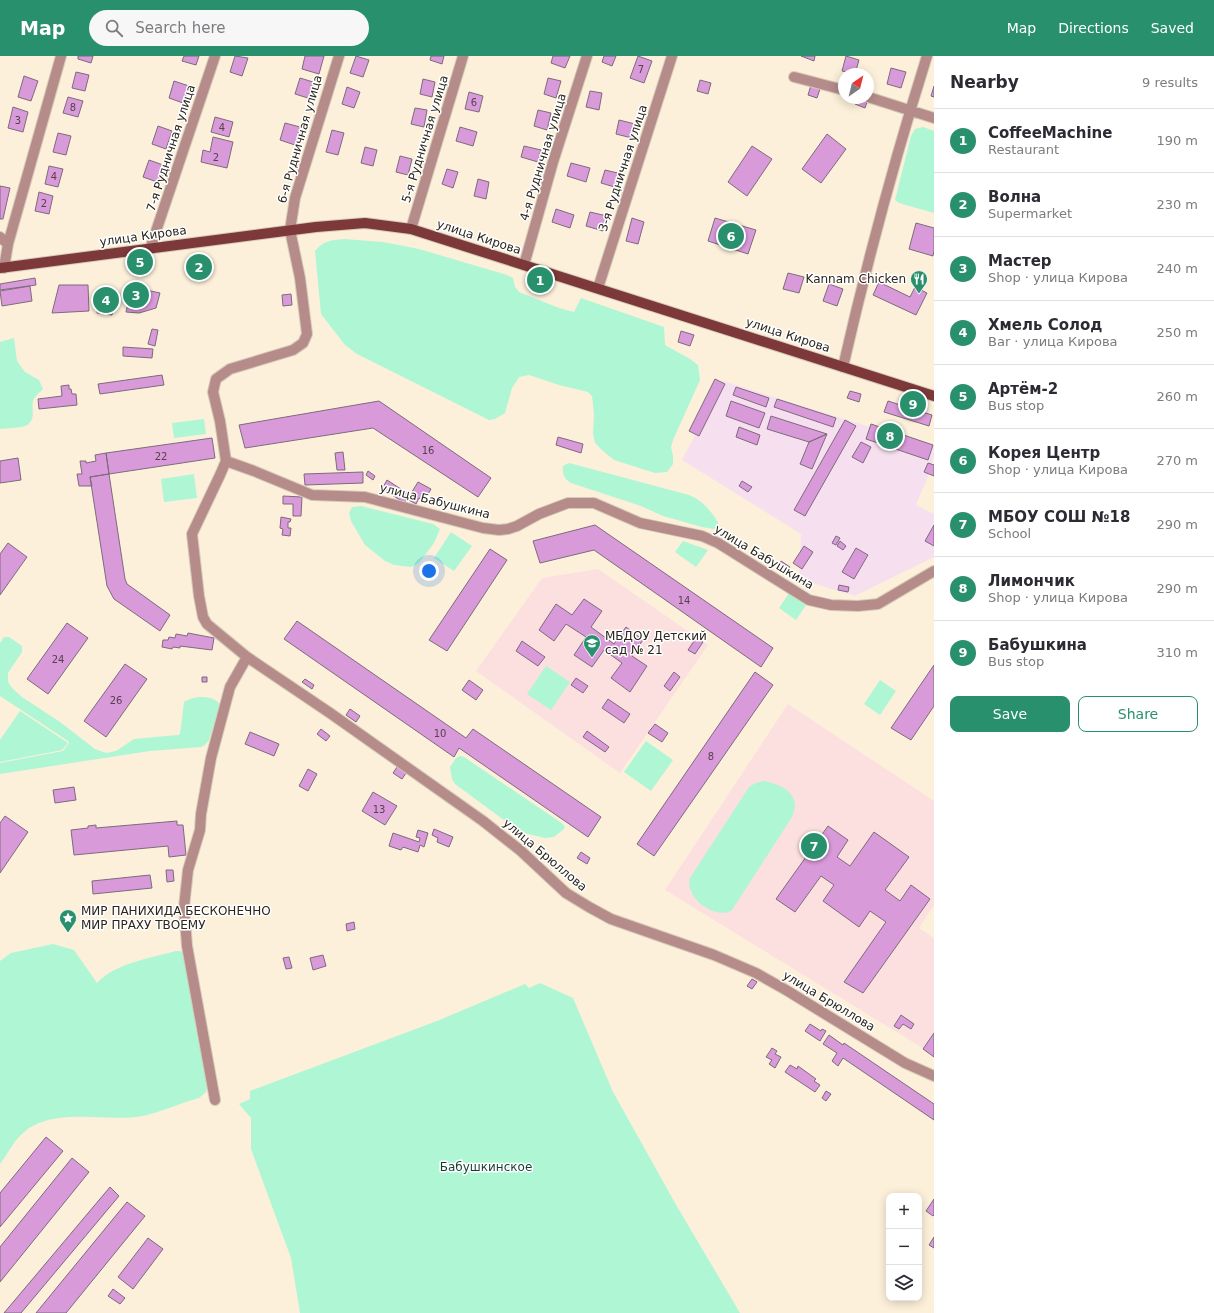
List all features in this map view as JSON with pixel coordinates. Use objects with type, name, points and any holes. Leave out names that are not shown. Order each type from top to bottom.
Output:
[{"type":"main road","name":"улица Кирова","points":[[2,268],[290,230],[365,223],[411,229],[934,396]]},
{"type":"street","points":[[2,268],[4,240],[61,56]]},
{"type":"street","name":"7-я Рудничная улица","points":[[150,249],[215,56]]},
{"type":"street","name":"6-я Рудничная улица","points":[[290,230],[294,198],[338,56]]},
{"type":"street","name":"5-я Рудничная улица","points":[[411,229],[463,56]]},
{"type":"street","name":"4-я Рудничная улица","points":[[524,265],[553,162],[587,56]]},
{"type":"street","name":"3-я Рудничная улица","points":[[598,288],[672,56]]},
{"type":"street","points":[[843,367],[858,303],[910,110],[927,56]]},
{"type":"street","points":[[794,77],[838,88]]},
{"type":"street","points":[[874,99],[934,118]]},
{"type":"street","points":[[215,1100],[187,946],[184,907],[188,870],[200,830],[201,814],[211,758],[230,687],[247,657],[207,624],[203,616],[193,552],[192,534],[226,461],[220,421],[213,392],[216,379],[230,369],[293,350],[302,343],[307,334],[300,278],[290,230]]},
{"type":"street","name":"улица Бабушкина","points":[[226,461],[312,495],[365,497],[483,528],[499,530],[517,526],[539,514],[568,503],[594,503],[640,523],[702,536],[718,543],[809,600],[838,605],[858,606],[878,604],[934,571]]},
{"type":"street","name":"улица Брюллова","points":[[247,657],[330,713],[483,821],[521,851],[566,893],[589,908],[616,921],[714,955],[756,973],[905,1063],[934,1076]]},
{"type":"shaded area","points":[[723,381],[934,447],[934,456],[927,479],[916,505],[934,514],[934,557],[855,596],[799,579],[801,534],[682,460]]},
{"type":"shaded area","name":"МБДОУ Детский сад № 21","points":[[598,569],[708,645],[620,773],[476,671],[542,578]]},
{"type":"shaded area","points":[[788,704],[934,801],[934,905],[919,928],[934,938],[934,1055],[665,890]]},
{"type":"green space","points":[[923,127],[934,131],[934,213],[899,203],[895,200],[911,136],[915,129]]},
{"type":"green space","points":[[344,239],[383,242],[419,249],[507,275],[513,278],[515,287],[519,292],[559,308],[574,312],[581,298],[664,327],[665,345],[698,365],[700,380],[673,440],[671,447],[673,464],[667,472],[655,473],[614,460],[603,451],[595,443],[593,434],[594,414],[592,396],[588,392],[559,385],[529,375],[519,377],[512,388],[505,413],[495,419],[489,420],[357,354],[345,345],[321,314],[315,251],[321,245],[328,242]]},
{"type":"green space","points":[[14,338],[17,361],[25,372],[39,380],[43,389],[33,401],[33,415],[29,424],[23,427],[0,429],[0,342]]},
{"type":"green space","points":[[204,419],[206,434],[174,438],[172,423]]},
{"type":"green space","points":[[569,463],[689,495],[706,506],[718,522],[718,526],[714,529],[702,527],[663,516],[641,506],[571,483],[565,478],[563,471],[563,466]]},
{"type":"green space","points":[[194,474],[197,498],[164,502],[161,479]]},
{"type":"green space","points":[[361,506],[433,524],[440,529],[434,543],[419,563],[411,567],[394,565],[385,561],[365,545],[351,521],[349,513],[352,507]]},
{"type":"green space","points":[[451,532],[472,546],[454,571],[434,558]]},
{"type":"green space","points":[[683,541],[708,550],[696,567],[675,552]]},
{"type":"green space","points":[[789,593],[806,605],[796,620],[779,608]]},
{"type":"green space","points":[[4,637],[9,637],[22,646],[22,652],[8,673],[8,682],[12,688],[22,697],[60,722],[95,749],[106,753],[116,751],[134,739],[180,734],[184,702],[198,697],[213,699],[220,705],[209,740],[201,747],[150,751],[0,774],[0,763],[63,751],[69,743],[0,696],[0,643]]},
{"type":"green space","points":[[546,666],[570,682],[551,710],[527,694]]},
{"type":"green space","points":[[880,680],[896,691],[880,715],[864,704]]},
{"type":"green space","points":[[20,711],[68,743],[62,750],[0,762],[0,740]]},
{"type":"green space","points":[[646,741],[673,760],[651,791],[624,772]]},
{"type":"green space","points":[[460,756],[464,757],[563,824],[565,828],[554,837],[545,838],[520,832],[455,784],[452,779],[450,767],[456,758]]},
{"type":"green space","points":[[764,781],[784,788],[792,795],[795,805],[792,817],[732,910],[721,913],[715,912],[704,906],[695,898],[689,884],[690,878],[749,787]]},
{"type":"green space","points":[[53,944],[74,950],[97,983],[105,976],[123,966],[145,959],[181,951],[186,956],[194,1016],[208,1083],[206,1092],[199,1098],[143,1116],[128,1118],[64,1117],[49,1120],[35,1125],[22,1134],[0,1164],[0,961],[11,953]]},
{"type":"green space","name":"Бабушкинское","points":[[540,983],[573,998],[613,1092],[675,1203],[740,1313],[300,1313],[291,1258],[251,1149],[251,1118],[239,1104],[250,1099],[250,1091],[437,1021],[525,984],[529,988]]},
{"type":"building","points":[[78,56],[93,56],[91,63],[78,59]]},
{"type":"building","points":[[184,56],[199,56],[196,65],[182,61]]},
{"type":"building","points":[[235,56],[248,58],[242,76],[230,72]]},
{"type":"building","points":[[305,56],[324,56],[319,74],[302,69]]},
{"type":"building","points":[[356,56],[369,60],[363,77],[350,73]]},
{"type":"building","points":[[431,56],[444,56],[442,64],[430,60]]},
{"type":"building","points":[[553,56],[570,56],[565,68],[551,63]]},
{"type":"building","points":[[604,56],[616,56],[612,66],[602,62]]},
{"type":"building","points":[[638,56],[652,61],[644,83],[630,78]]},
{"type":"building","points":[[801,56],[815,56],[814,61]]},
{"type":"building","points":[[846,56],[859,60],[857,68],[843,68]]},
{"type":"building","points":[[891,68],[906,72],[901,88],[887,84]]},
{"type":"building","points":[[76,72],[89,75],[85,91],[72,88]]},
{"type":"building","points":[[24,76],[38,81],[31,101],[18,97]]},
{"type":"building","points":[[300,78],[313,82],[308,98],[295,94]]},
{"type":"building","points":[[548,78],[561,81],[556,98],[544,94]]},
{"type":"building","points":[[423,79],[435,82],[432,97],[420,94]]},
{"type":"building","points":[[700,80],[711,83],[708,94],[697,91]]},
{"type":"building","points":[[174,81],[189,86],[183,103],[169,98]]},
{"type":"building","points":[[811,85],[820,89],[817,98],[808,95]]},
{"type":"building","points":[[934,86],[934,97],[931,96]]},
{"type":"building","points":[[347,87],[360,92],[354,108],[342,104]]},
{"type":"building","points":[[590,91],[602,93],[599,110],[586,107]]},
{"type":"building","points":[[469,92],[483,96],[479,112],[465,109]]},
{"type":"building","points":[[68,97],[83,101],[78,117],[63,113]]},
{"type":"building","points":[[855,104],[866,104],[865,108]]},
{"type":"building","points":[[13,107],[28,112],[23,132],[8,128]]},
{"type":"building","points":[[415,108],[427,110],[424,127],[411,124]]},
{"type":"building","points":[[538,110],[551,113],[547,130],[534,126]]},
{"type":"building","points":[[215,117],[233,122],[229,137],[211,132]]},
{"type":"building","points":[[619,120],[635,124],[632,138],[616,134]]},
{"type":"building","points":[[285,123],[300,127],[295,145],[280,140]]},
{"type":"building","points":[[158,126],[172,131],[166,149],[152,144]]},
{"type":"building","points":[[460,127],[477,132],[473,146],[456,141]]},
{"type":"building","points":[[332,130],[344,133],[338,155],[326,152]]},
{"type":"building","points":[[58,133],[71,136],[66,155],[53,152]]},
{"type":"building","points":[[827,134],[846,149],[821,183],[802,169]]},
{"type":"building","points":[[213,137],[233,142],[227,168],[201,162],[203,150],[210,152]]},
{"type":"building","points":[[524,146],[541,150],[538,162],[521,157]]},
{"type":"building","points":[[752,146],[772,159],[747,196],[728,182]]},
{"type":"building","points":[[365,147],[377,150],[373,166],[361,163]]},
{"type":"building","points":[[400,156],[412,159],[408,175],[396,172]]},
{"type":"building","points":[[149,160],[166,166],[160,183],[143,177]]},
{"type":"building","points":[[571,163],[590,168],[586,182],[567,176]]},
{"type":"building","points":[[49,166],[63,169],[58,187],[45,184]]},
{"type":"building","points":[[447,169],[458,172],[453,188],[442,184]]},
{"type":"building","points":[[605,170],[622,174],[618,188],[601,183]]},
{"type":"building","points":[[478,179],[489,182],[486,199],[474,196]]},
{"type":"building","points":[[0,186],[10,188],[3,219],[0,219]]},
{"type":"building","points":[[39,192],[53,196],[49,214],[35,211]]},
{"type":"building","points":[[556,209],[574,215],[570,228],[552,222]]},
{"type":"building","points":[[590,212],[607,216],[603,231],[586,226]]},
{"type":"building","points":[[632,218],[644,222],[638,244],[626,241]]},
{"type":"building","points":[[715,218],[756,230],[748,254],[708,241]]},
{"type":"building","points":[[916,223],[934,228],[933,256],[909,249]]},
{"type":"building","points":[[207,256],[212,269],[190,277],[186,264]]},
{"type":"building","points":[[788,273],[804,277],[799,293],[783,289]]},
{"type":"building","points":[[535,275],[547,279],[545,285],[533,281]]},
{"type":"building","points":[[35,278],[36,285],[0,290],[0,284]]},
{"type":"building","points":[[879,282],[910,297],[915,287],[927,293],[916,315],[873,295]]},
{"type":"building","points":[[829,284],[843,289],[837,306],[823,301]]},
{"type":"building","points":[[59,285],[88,285],[89,311],[52,313]]},
{"type":"building","points":[[30,286],[32,301],[2,306],[0,291]]},
{"type":"building","points":[[132,287],[160,293],[156,308],[139,313],[126,312]]},
{"type":"building","points":[[99,294],[115,296],[112,315],[97,313]]},
{"type":"building","points":[[291,294],[292,305],[283,306],[282,295]]},
{"type":"building","points":[[152,329],[158,330],[155,346],[148,344]]},
{"type":"building","points":[[681,331],[694,335],[690,346],[678,342]]},
{"type":"building","points":[[123,347],[153,349],[152,358],[123,356]]},
{"type":"building","points":[[162,375],[164,385],[100,394],[98,384]]},
{"type":"building","points":[[715,379],[725,384],[699,436],[689,431]]},
{"type":"building","points":[[69,385],[69,389],[71,389],[72,394],[76,394],[77,405],[39,409],[38,399],[62,396],[61,386]]},
{"type":"building","points":[[736,387],[769,398],[766,407],[733,395]]},
{"type":"building","points":[[850,391],[861,394],[859,402],[847,398]]},
{"type":"building","points":[[777,399],[836,418],[833,427],[774,407]]},
{"type":"building","points":[[379,401],[491,478],[478,497],[373,428],[245,448],[239,425]]},
{"type":"building","points":[[731,401],[765,413],[759,428],[726,416]]},
{"type":"building","points":[[888,401],[932,415],[929,426],[884,412]]},
{"type":"building","points":[[771,416],[827,434],[809,442],[767,429]]},
{"type":"building","points":[[845,420],[856,426],[805,516],[794,510]]},
{"type":"building","points":[[871,424],[933,445],[928,460],[866,439]]},
{"type":"building","points":[[739,427],[760,435],[757,445],[736,437]]},
{"type":"building","points":[[827,434],[812,469],[800,464],[809,442]]},
{"type":"building","points":[[558,437],[583,444],[581,453],[556,445]]},
{"type":"building","points":[[212,438],[215,458],[109,474],[106,453]]},
{"type":"building","points":[[861,442],[871,447],[863,463],[852,457]]},
{"type":"building","points":[[343,452],[345,470],[337,470],[335,453]]},
{"type":"building","points":[[106,453],[109,474],[90,477],[92,486],[79,486],[77,474],[82,474],[80,461],[86,461],[86,463],[96,461],[95,455]]},
{"type":"building","points":[[18,458],[21,480],[0,483],[0,461]]},
{"type":"building","points":[[928,463],[934,465],[934,476],[924,472]]},
{"type":"building","points":[[368,471],[375,476],[373,480],[366,475]]},
{"type":"building","points":[[363,472],[363,483],[305,485],[304,474]]},
{"type":"building","points":[[109,474],[125,579],[127,584],[170,615],[160,631],[114,599],[107,586],[90,477]]},
{"type":"building","points":[[387,480],[410,495],[418,482],[431,489],[426,498],[423,496],[421,499],[419,498],[416,504],[407,499],[405,503],[382,489]]},
{"type":"building","points":[[742,481],[752,487],[748,492],[739,486]]},
{"type":"building","points":[[283,496],[302,497],[301,516],[293,516],[293,504],[283,504]]},
{"type":"building","points":[[281,517],[291,519],[290,522],[288,522],[288,528],[291,528],[290,536],[282,535],[283,529],[280,528]]},
{"type":"building","points":[[595,525],[773,648],[761,667],[594,550],[540,563],[533,541]]},
{"type":"building","points":[[934,525],[934,546],[925,541]]},
{"type":"building","points":[[836,536],[840,538],[836,545],[832,543]]},
{"type":"building","points":[[840,541],[846,546],[843,550],[837,546]]},
{"type":"building","points":[[8,543],[27,557],[0,595],[0,554]]},
{"type":"building","points":[[804,546],[813,552],[802,569],[793,563]]},
{"type":"building","points":[[856,548],[868,555],[854,579],[842,572]]},
{"type":"building","points":[[490,549],[507,560],[447,651],[429,640]]},
{"type":"building","points":[[781,561],[790,567],[788,570],[779,565]]},
{"type":"building","points":[[839,585],[849,587],[848,592],[838,590]]},
{"type":"building","points":[[584,599],[602,611],[591,627],[614,644],[626,627],[643,640],[632,656],[647,666],[630,692],[611,678],[622,663],[604,650],[592,667],[574,655],[586,637],[566,624],[554,641],[539,630],[556,604],[572,615]]},
{"type":"building","points":[[297,621],[466,738],[473,729],[601,817],[588,837],[459,748],[454,757],[284,639]]},
{"type":"building","points":[[67,623],[88,638],[48,694],[27,679]]},
{"type":"building","points":[[188,633],[214,638],[212,650],[180,646],[180,648],[173,647],[172,649],[162,647],[163,640],[168,640],[169,637],[175,638],[176,634],[187,636]]},
{"type":"building","points":[[696,638],[703,642],[695,654],[688,650]]},
{"type":"building","points":[[522,641],[545,657],[538,666],[516,651]]},
{"type":"building","points":[[125,664],[147,679],[106,737],[84,721]]},
{"type":"building","points":[[934,665],[934,706],[911,740],[891,728]]},
{"type":"building","points":[[674,672],[680,677],[670,691],[664,686]]},
{"type":"building","points":[[755,672],[773,685],[654,856],[637,844]]},
{"type":"building","points":[[202,677],[207,677],[207,682],[202,682]]},
{"type":"building","points":[[576,678],[588,686],[583,693],[571,685]]},
{"type":"building","points":[[305,679],[314,685],[312,689],[302,682]]},
{"type":"building","points":[[469,680],[483,690],[476,700],[462,690]]},
{"type":"building","points":[[608,699],[630,714],[624,723],[602,708]]},
{"type":"building","points":[[350,709],[360,716],[356,722],[346,715]]},
{"type":"building","points":[[655,724],[668,733],[662,742],[648,733]]},
{"type":"building","points":[[321,729],[330,736],[326,741],[317,734]]},
{"type":"building","points":[[587,731],[609,747],[605,752],[583,737]]},
{"type":"building","points":[[250,732],[279,744],[274,756],[245,744]]},
{"type":"building","points":[[397,767],[406,773],[402,779],[393,773]]},
{"type":"building","points":[[308,769],[317,774],[308,791],[299,786]]},
{"type":"building","points":[[74,787],[76,800],[55,803],[53,790]]},
{"type":"building","points":[[373,792],[397,806],[385,825],[362,811]]},
{"type":"building","points":[[5,816],[28,832],[0,873],[0,823]]},
{"type":"building","points":[[177,821],[177,825],[183,825],[186,855],[169,857],[168,846],[74,855],[71,830],[88,828],[88,826],[96,825],[96,828]]},
{"type":"building","points":[[828,826],[848,840],[837,857],[850,866],[874,832],[909,857],[885,890],[900,901],[911,885],[930,899],[863,993],[844,982],[886,922],[870,911],[859,927],[823,901],[834,885],[821,876],[795,912],[776,899]]},
{"type":"building","points":[[434,829],[453,837],[449,847],[437,842],[438,838],[432,835]]},
{"type":"building","points":[[418,830],[428,833],[424,847],[420,845],[418,852],[403,847],[401,850],[389,846],[393,833],[419,842],[420,838],[416,837]]},
{"type":"building","points":[[581,852],[590,858],[587,864],[577,858]]},
{"type":"building","points":[[166,870],[173,870],[174,881],[167,882]]},
{"type":"building","points":[[150,875],[152,888],[93,894],[92,881]]},
{"type":"building","points":[[354,922],[355,929],[347,931],[346,924]]},
{"type":"building","points":[[323,955],[326,966],[313,970],[310,958]]},
{"type":"building","points":[[289,957],[292,968],[286,969],[283,958]]},
{"type":"building","points":[[752,979],[757,982],[752,989],[747,986]]},
{"type":"building","points":[[901,1015],[914,1024],[911,1029],[903,1024],[899,1029],[894,1026]]},
{"type":"building","points":[[810,1024],[821,1031],[822,1029],[826,1031],[820,1041],[805,1031]]},
{"type":"building","points":[[934,1033],[934,1057],[923,1049]]},
{"type":"building","points":[[829,1035],[843,1045],[844,1043],[934,1104],[934,1120],[843,1058],[838,1066],[832,1061],[837,1053],[823,1044]]},
{"type":"building","points":[[772,1048],[777,1051],[775,1054],[781,1057],[775,1068],[769,1064],[772,1060],[766,1057]]},
{"type":"building","points":[[790,1065],[797,1069],[798,1066],[816,1079],[814,1081],[820,1085],[815,1092],[785,1072]]},
{"type":"building","points":[[826,1091],[831,1094],[826,1101],[822,1098]]},
{"type":"building","points":[[46,1137],[63,1151],[0,1227],[0,1193]]},
{"type":"building","points":[[72,1158],[89,1172],[0,1282],[0,1247]]},
{"type":"building","points":[[110,1187],[119,1196],[21,1313],[4,1313]]},
{"type":"building","points":[[934,1199],[934,1215],[933,1216],[926,1211]]},
{"type":"building","points":[[127,1202],[145,1216],[66,1313],[36,1313]]},
{"type":"building","points":[[934,1237],[934,1248],[929,1245]]},
{"type":"building","points":[[148,1238],[163,1249],[133,1289],[118,1277]]},
{"type":"building","points":[[113,1289],[125,1298],[120,1304],[108,1296]]},
{"type":"place","name":"Корея Центр","points":[[731,236]]},
{"type":"place","name":"Артём-2","points":[[140,262]]},
{"type":"place","name":"Волна","points":[[199,267]]},
{"type":"place","name":"CoffeeMachine","points":[[540,280]]},
{"type":"place","name":"Kannam Chicken","points":[[919,294]]},
{"type":"place","name":"Мастер","points":[[136,295]]},
{"type":"place","name":"Хмель Солод","points":[[106,300]]},
{"type":"place","name":"Бабушкина","points":[[913,404]]},
{"type":"place","name":"Лимончик","points":[[890,436]]},
{"type":"place","name":"МБДОУ Детский сад № 21","points":[[592,658]]},
{"type":"place","name":"МБОУ СОШ №18","points":[[814,846]]},
{"type":"place","name":"МИР ПАНИХИДА БЕСКОНЕЧНО МИР ПРАХУ ТВОЕМУ","points":[[68,933]]}]
